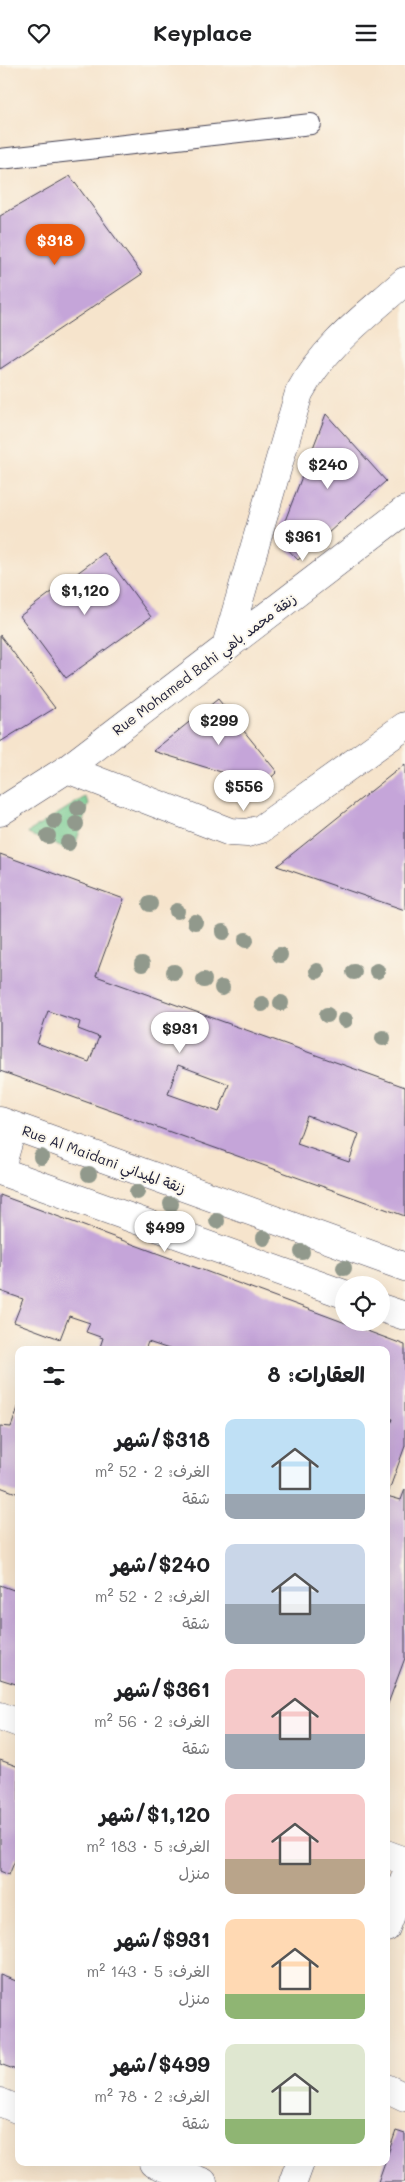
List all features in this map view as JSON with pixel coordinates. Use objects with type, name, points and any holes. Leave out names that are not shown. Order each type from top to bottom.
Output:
[{"type":"street","points":[[226,646],[299,393],[312,369],[329,349],[405,281]]},
{"type":"street","name":"Rue Mohamed Bahi زنقة محمد باهي","points":[[0,812],[66,769],[405,510]]},
{"type":"street","points":[[66,769],[230,831],[247,833],[260,829],[405,726]]},
{"type":"street","points":[[7,1123],[0,1171],[335,1291]]},
{"type":"street","name":"Rue Al Maidani زنقة الميداني","points":[[7,1123],[405,1267]]},
{"type":"street","points":[[390,1311],[405,1316]]},
{"type":"street","points":[[0,1716],[15,1722]]},
{"type":"street","points":[[390,1855],[405,1861]]},
{"type":"street","points":[[390,1917],[405,1878]]},
{"type":"street","points":[[390,2090],[405,2097]]},
{"type":"street","points":[[0,2102],[15,2108]]},
{"type":"street","points":[[162,2166],[203,2182]]},
{"type":"street","points":[[293,2182],[299,2166]]},
{"type":"lane","points":[[0,159],[311,124]]},
{"type":"green space","points":[[85,797],[89,803],[73,852],[28,834],[30,831]]},
{"type":"building","points":[[70,176],[142,274],[0,369],[0,216]]},
{"type":"building","points":[[326,414],[386,481],[298,560],[278,539]]},
{"type":"building","points":[[104,553],[151,617],[66,678],[20,616]]},
{"type":"building","points":[[0,635],[55,708],[0,742]]},
{"type":"building","points":[[218,699],[277,772],[263,785],[153,751]]},
{"type":"building","points":[[405,764],[405,910],[277,866],[352,806]]},
{"type":"building","points":[[0,854],[124,899],[96,976],[405,1087],[405,1216],[0,1071]],"holes":[[[48,1011],[80,1022],[78,1029],[99,1037],[89,1062],[37,1043]],[[178,1065],[229,1084],[219,1112],[168,1094]],[[307,1116],[359,1134],[349,1162],[297,1144]]]},
{"type":"building","points":[[0,1195],[335,1319],[335,1331],[367,1331],[405,1345],[405,1446],[390,1488],[390,1424],[392,1419],[390,1418],[390,1346],[160,1346],[148,1342],[146,1346],[100,1346],[103,1338],[86,1332],[90,1323],[69,1316],[60,1339],[14,1322],[23,1299],[0,1291]]},
{"type":"building","points":[[15,1416],[15,1493],[0,1487],[0,1426],[11,1427]]},
{"type":"building","points":[[405,1489],[405,1658],[390,1698],[390,1497],[401,1500]]},
{"type":"building","points":[[0,1585],[15,1591],[15,1684],[0,1679]]},
{"type":"building","points":[[0,1760],[15,1766],[15,1860],[9,1875],[0,1871]]},
{"type":"building","points":[[0,1975],[15,1981],[15,2070],[0,2064]]},
{"type":"building","points":[[396,2131],[405,2134],[405,2182],[378,2182],[384,2166],[390,2166],[390,2148]]}]
